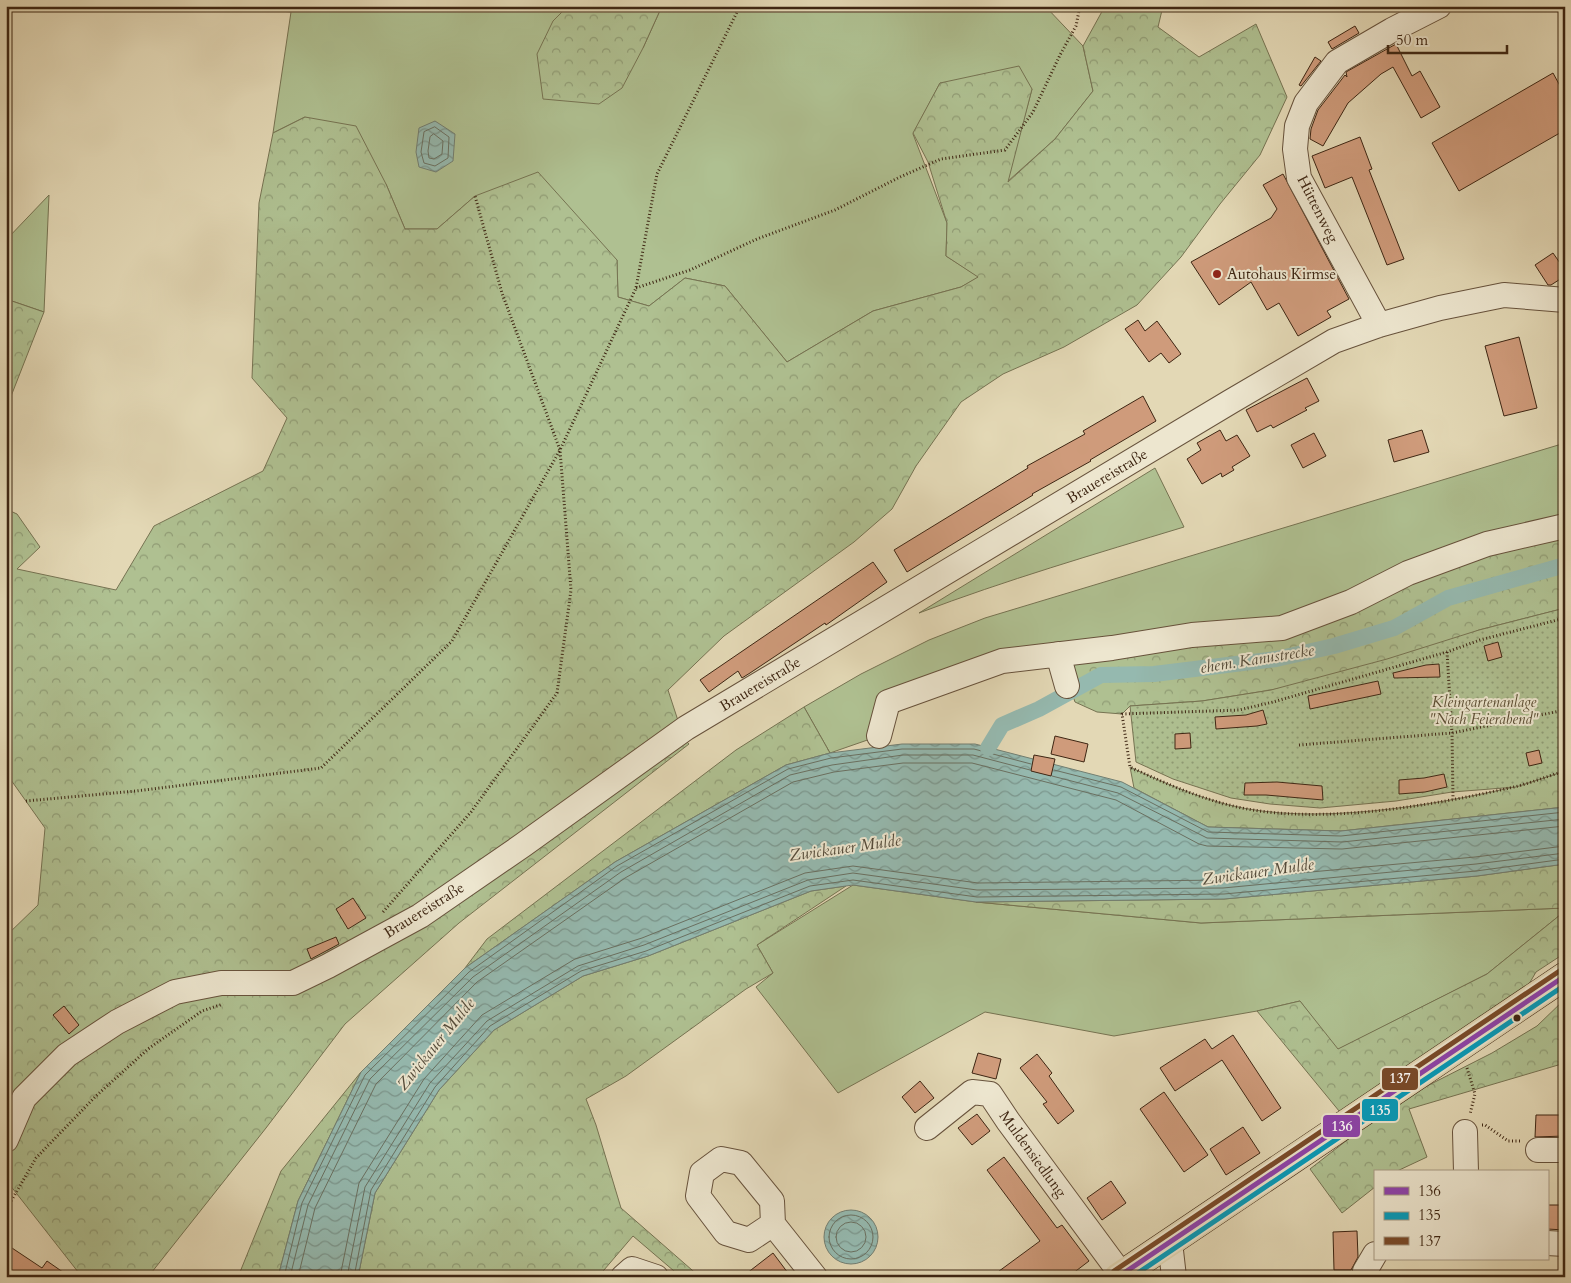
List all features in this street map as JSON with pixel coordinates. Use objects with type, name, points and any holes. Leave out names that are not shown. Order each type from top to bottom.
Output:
[{"type":"main road","points":[[1120,1276],[1565,976]]},
{"type":"street","name":"Hüttenweg","points":[[1379,325],[1299,178],[1295,149],[1297,126],[1306,103],[1337,62],[1392,30],[1439,6]]},
{"type":"street","name":"Brauereistraße","points":[[6,1140],[24,1098],[67,1055],[144,1007],[175,992],[221,983],[293,983],[381,937],[428,910],[523,845],[686,728],[1334,341],[1379,325],[1440,308],[1504,295],[1565,300]]},
{"type":"street","points":[[879,736],[888,702],[1002,661],[1192,635],[1282,628],[1351,602],[1408,573],[1487,544],[1565,526]]},
{"type":"street","points":[[1058,654],[1067,686]]},
{"type":"street","name":"Muldensiedlung","points":[[927,1128],[972,1092],[990,1094],[1120,1276]]},
{"type":"street","points":[[1466,1129],[1466,1170]]},
{"type":"street","points":[[1538,1150],[1565,1150]]},
{"type":"street","points":[[772,1224],[815,1277]]},
{"type":"street","points":[[1170,1242],[1174,1277]]},
{"type":"street","points":[[1548,1243],[1565,1244]]},
{"type":"street","points":[[1364,1277],[1374,1256]]},
{"type":"street","points":[[623,1277],[632,1269],[656,1277]]},
{"type":"path","points":[[26,801],[136,791],[321,768],[452,641],[560,450],[636,288],[657,174],[740,6]]},
{"type":"path","points":[[636,288],[690,270],[757,239],[835,210],[900,177],[941,159],[1005,150],[1033,112],[1076,26],[1080,6]]},
{"type":"path","points":[[381,937],[376,920],[471,812],[557,693],[571,590],[560,450],[502,293],[475,196]]},
{"type":"path","points":[[1565,618],[1480,640],[1447,652],[1239,710],[1122,714],[1130,767],[1170,786],[1230,805],[1269,811],[1320,815],[1397,808],[1516,787],[1565,771]]},
{"type":"path","points":[[1447,652],[1452,733],[1453,799]]},
{"type":"path","points":[[1300,745],[1452,733],[1565,710]]},
{"type":"path","points":[[6,1210],[36,1158],[96,1096],[148,1049],[202,1010],[229,1002]]},
{"type":"path","points":[[1460,1046],[1475,1094],[1466,1129],[1485,1125],[1508,1141],[1528,1142],[1538,1150]]},
{"type":"green space","points":[[226,6],[568,6],[553,21],[643,48],[662,6],[1045,6],[1083,46],[1093,91],[1055,139],[1007,182],[1032,89],[940,83],[913,134],[947,223],[946,256],[979,277],[961,287],[873,311],[787,362],[725,286],[685,278],[649,306],[618,297],[617,260],[475,196],[437,229],[405,229],[386,184],[305,117],[273,133],[291,12]]},
{"type":"green space","points":[[568,6],[662,6],[622,88],[599,104],[543,99],[537,54],[553,21]]},
{"type":"green space","points":[[1105,6],[1163,6],[1158,27],[1199,57],[1256,24],[1287,97],[1260,155],[1220,204],[1181,257],[1137,305],[1064,347],[1003,374],[961,402],[916,466],[892,509],[854,542],[724,636],[668,690],[684,739],[689,744],[459,923],[345,1024],[266,1128],[148,1277],[82,1277],[6,1180],[6,936],[38,905],[45,828],[6,773],[6,509],[17,514],[40,547],[17,569],[116,590],[154,526],[263,471],[287,418],[252,378],[259,203],[273,133],[305,117],[356,126],[386,184],[405,229],[437,229],[475,196],[538,172],[617,260],[618,297],[649,306],[685,278],[725,286],[787,362],[873,311],[961,287],[978,277],[946,256],[947,223],[928,162],[913,133],[940,83],[1019,66],[1032,89],[1008,182],[1055,139],[1093,91],[1083,46]]},
{"type":"green space","points":[[49,195],[44,312],[6,299],[6,240]]},
{"type":"green space","points":[[6,299],[44,312],[6,409]]},
{"type":"green space","points":[[1565,443],[1565,526],[1282,628],[1002,661],[888,702],[879,736],[830,753],[804,707],[861,674],[929,640],[985,618]]},
{"type":"green space","points":[[1155,468],[1184,527],[1018,578],[919,613]]},
{"type":"green space","points":[[1565,526],[1565,608],[1479,630],[1388,668],[1202,701],[1130,706],[1122,714],[1097,712],[1075,702],[1058,654],[1282,628]]},
{"type":"green space","name":"Kleingartenanlage \"Nach Feierabend\"","points":[[1565,608],[1565,771],[1516,787],[1452,792],[1396,801],[1320,808],[1270,804],[1231,798],[1173,779],[1136,762],[1130,706],[1202,701],[1271,690],[1387,659],[1479,630]]},
{"type":"green space","points":[[804,707],[830,753],[786,765],[615,862],[465,968],[487,939],[736,750]]},
{"type":"green space","points":[[1130,767],[1178,788],[1229,805],[1262,811],[1297,814],[1334,814],[1409,807],[1527,784],[1565,771],[1565,807],[1341,831],[1208,827],[1134,788]]},
{"type":"green space","points":[[1565,864],[1565,908],[1201,923],[976,902],[1224,899],[1477,876]]},
{"type":"green space","points":[[853,885],[976,902],[1201,923],[1565,908],[1565,911],[1487,974],[1337,1050],[1300,1001],[1257,1011],[1114,1036],[985,1012],[838,1093],[756,987],[773,973],[757,945]]},
{"type":"green space","points":[[846,886],[757,945],[773,973],[746,989],[626,1076],[586,1099],[596,1125],[621,1208],[700,1277],[681,1277],[633,1236],[598,1277],[358,1277],[375,1193],[439,1090],[494,1030],[583,976],[648,956],[811,891]]},
{"type":"green space","points":[[1565,911],[1565,953],[1536,972],[1522,996],[1344,1117],[1257,1011],[1300,1001],[1338,1049],[1487,974]]},
{"type":"green space","points":[[1565,999],[1565,1063],[1409,1109],[1427,1157],[1399,1170],[1374,1170],[1374,1188],[1342,1213],[1310,1169],[1351,1137],[1427,1086],[1492,1053],[1537,1026]]},
{"type":"green space","points":[[361,1072],[298,1201],[278,1277],[238,1277],[281,1171]]},
{"type":"water","points":[[435,121],[455,134],[453,161],[436,172],[419,167],[416,152],[419,128]]},
{"type":"water","name":"Zwickauer Mulde","points":[[902,744],[975,744],[1122,782],[1208,827],[1341,831],[1565,807],[1565,864],[1477,876],[1224,899],[976,902],[853,885],[811,891],[648,956],[583,976],[494,1030],[439,1090],[375,1193],[358,1277],[278,1277],[298,1201],[361,1072],[465,968],[615,862],[786,765],[830,753]]},
{"type":"water","points":[[851,1210],[861,1212],[870,1218],[876,1227],[878,1237],[876,1247],[870,1256],[861,1262],[851,1264],[841,1262],[832,1256],[826,1247],[824,1237],[826,1227],[832,1218],[841,1212]]},
{"type":"building","points":[[1355,26],[1359,33],[1332,49],[1328,42]]},
{"type":"building","points":[[1396,44],[1412,76],[1420,71],[1440,107],[1421,118],[1393,67],[1381,74],[1348,103],[1323,146],[1310,139],[1311,129],[1318,110],[1345,75],[1347,77],[1346,72]]},
{"type":"building","points":[[1315,57],[1321,61],[1301,86],[1299,85]]},
{"type":"building","points":[[1553,73],[1565,95],[1565,130],[1459,191],[1432,143]]},
{"type":"building","points":[[1360,137],[1372,169],[1369,170],[1404,259],[1387,265],[1352,177],[1325,188],[1312,156]]},
{"type":"building","points":[[1283,174],[1349,299],[1327,311],[1331,317],[1298,336],[1279,303],[1267,310],[1251,282],[1219,305],[1191,262],[1271,218],[1277,209],[1263,185]]},
{"type":"building","points":[[1553,253],[1560,263],[1565,260],[1565,276],[1548,285],[1535,265]]},
{"type":"building","points":[[1138,320],[1145,331],[1157,321],[1181,354],[1169,363],[1161,353],[1149,362],[1125,329]]},
{"type":"building","points":[[1519,337],[1537,408],[1504,416],[1485,346]]},
{"type":"building","points":[[1307,378],[1319,401],[1305,408],[1307,410],[1273,428],[1271,425],[1257,432],[1246,410]]},
{"type":"building","points":[[1143,396],[1156,421],[1032,494],[907,572],[894,550],[1028,468],[1027,466],[1085,434],[1083,431]]},
{"type":"building","points":[[1220,430],[1226,441],[1237,435],[1250,456],[1232,467],[1234,470],[1222,477],[1221,473],[1202,484],[1187,459],[1201,450],[1197,443]]},
{"type":"building","points":[[1422,430],[1429,452],[1394,462],[1388,440]]},
{"type":"building","points":[[1314,433],[1326,456],[1303,468],[1291,445]]},
{"type":"building","points":[[873,562],[887,582],[826,625],[825,623],[742,678],[738,671],[709,692],[700,680]]},
{"type":"building","points":[[1498,642],[1502,657],[1488,661],[1484,646]]},
{"type":"building","points":[[1439,664],[1440,677],[1394,678],[1393,673],[1426,665]]},
{"type":"building","points":[[1378,681],[1381,694],[1310,709],[1308,696]]},
{"type":"building","points":[[1263,710],[1267,724],[1216,729],[1215,717],[1246,715]]},
{"type":"building","points":[[1190,733],[1191,748],[1175,749],[1175,734]]},
{"type":"building","points":[[1055,736],[1088,744],[1084,762],[1051,754]]},
{"type":"building","points":[[1539,750],[1542,763],[1529,766],[1526,753]]},
{"type":"building","points":[[1034,755],[1055,759],[1051,776],[1031,771]]},
{"type":"building","points":[[1444,774],[1447,787],[1425,792],[1399,794],[1399,780]]},
{"type":"building","points":[[1277,782],[1322,786],[1323,800],[1244,795],[1245,783]]},
{"type":"building","points":[[353,898],[366,918],[348,929],[336,909]]},
{"type":"building","points":[[336,937],[339,944],[311,959],[307,949]]},
{"type":"building","points":[[64,1006],[79,1025],[69,1034],[53,1015]]},
{"type":"building","points":[[1233,1035],[1281,1108],[1262,1121],[1222,1060],[1175,1091],[1160,1068],[1205,1039],[1212,1049]]},
{"type":"building","points":[[978,1053],[1001,1059],[996,1079],[972,1073]]},
{"type":"building","points":[[1037,1054],[1052,1073],[1049,1076],[1074,1111],[1058,1124],[1043,1104],[1047,1102],[1020,1068]]},
{"type":"building","points":[[920,1081],[934,1098],[915,1113],[902,1097]]},
{"type":"building","points":[[1164,1092],[1208,1155],[1184,1172],[1140,1109]]},
{"type":"building","points":[[977,1114],[990,1131],[972,1145],[958,1128]]},
{"type":"building","points":[[1536,1115],[1565,1115],[1565,1136],[1535,1137]]},
{"type":"building","points":[[1243,1127],[1260,1153],[1226,1175],[1210,1149]]},
{"type":"building","points":[[1004,1157],[1057,1228],[1062,1225],[1089,1261],[1068,1277],[991,1277],[1040,1241],[987,1170]]},
{"type":"building","points":[[1111,1181],[1126,1203],[1102,1220],[1087,1198]]},
{"type":"building","points":[[1548,1205],[1565,1205],[1565,1230],[1548,1229]]},
{"type":"building","points":[[1357,1231],[1358,1257],[1351,1270],[1334,1270],[1333,1232]]},
{"type":"building","points":[[6,1244],[42,1268],[47,1261],[70,1277],[16,1277],[6,1270]]},
{"type":"building","points":[[773,1253],[791,1277],[742,1277]]},
{"type":"waterway","name":"ehem. Kanustrecke","points":[[988,748],[1002,725],[1039,709],[1101,675],[1154,674],[1276,659],[1334,646],[1394,628],[1448,598],[1565,565]]},
{"type":"transit line","name":"137","points":[[1114,1271],[1561,970]]},
{"type":"transit line","name":"136","points":[[1118,1277],[1565,976]]},
{"type":"transit line","name":"135","points":[[1132,1277],[1565,985]]},
{"type":"place","name":"Autohaus Kirmse","points":[[1217,274]]}]
